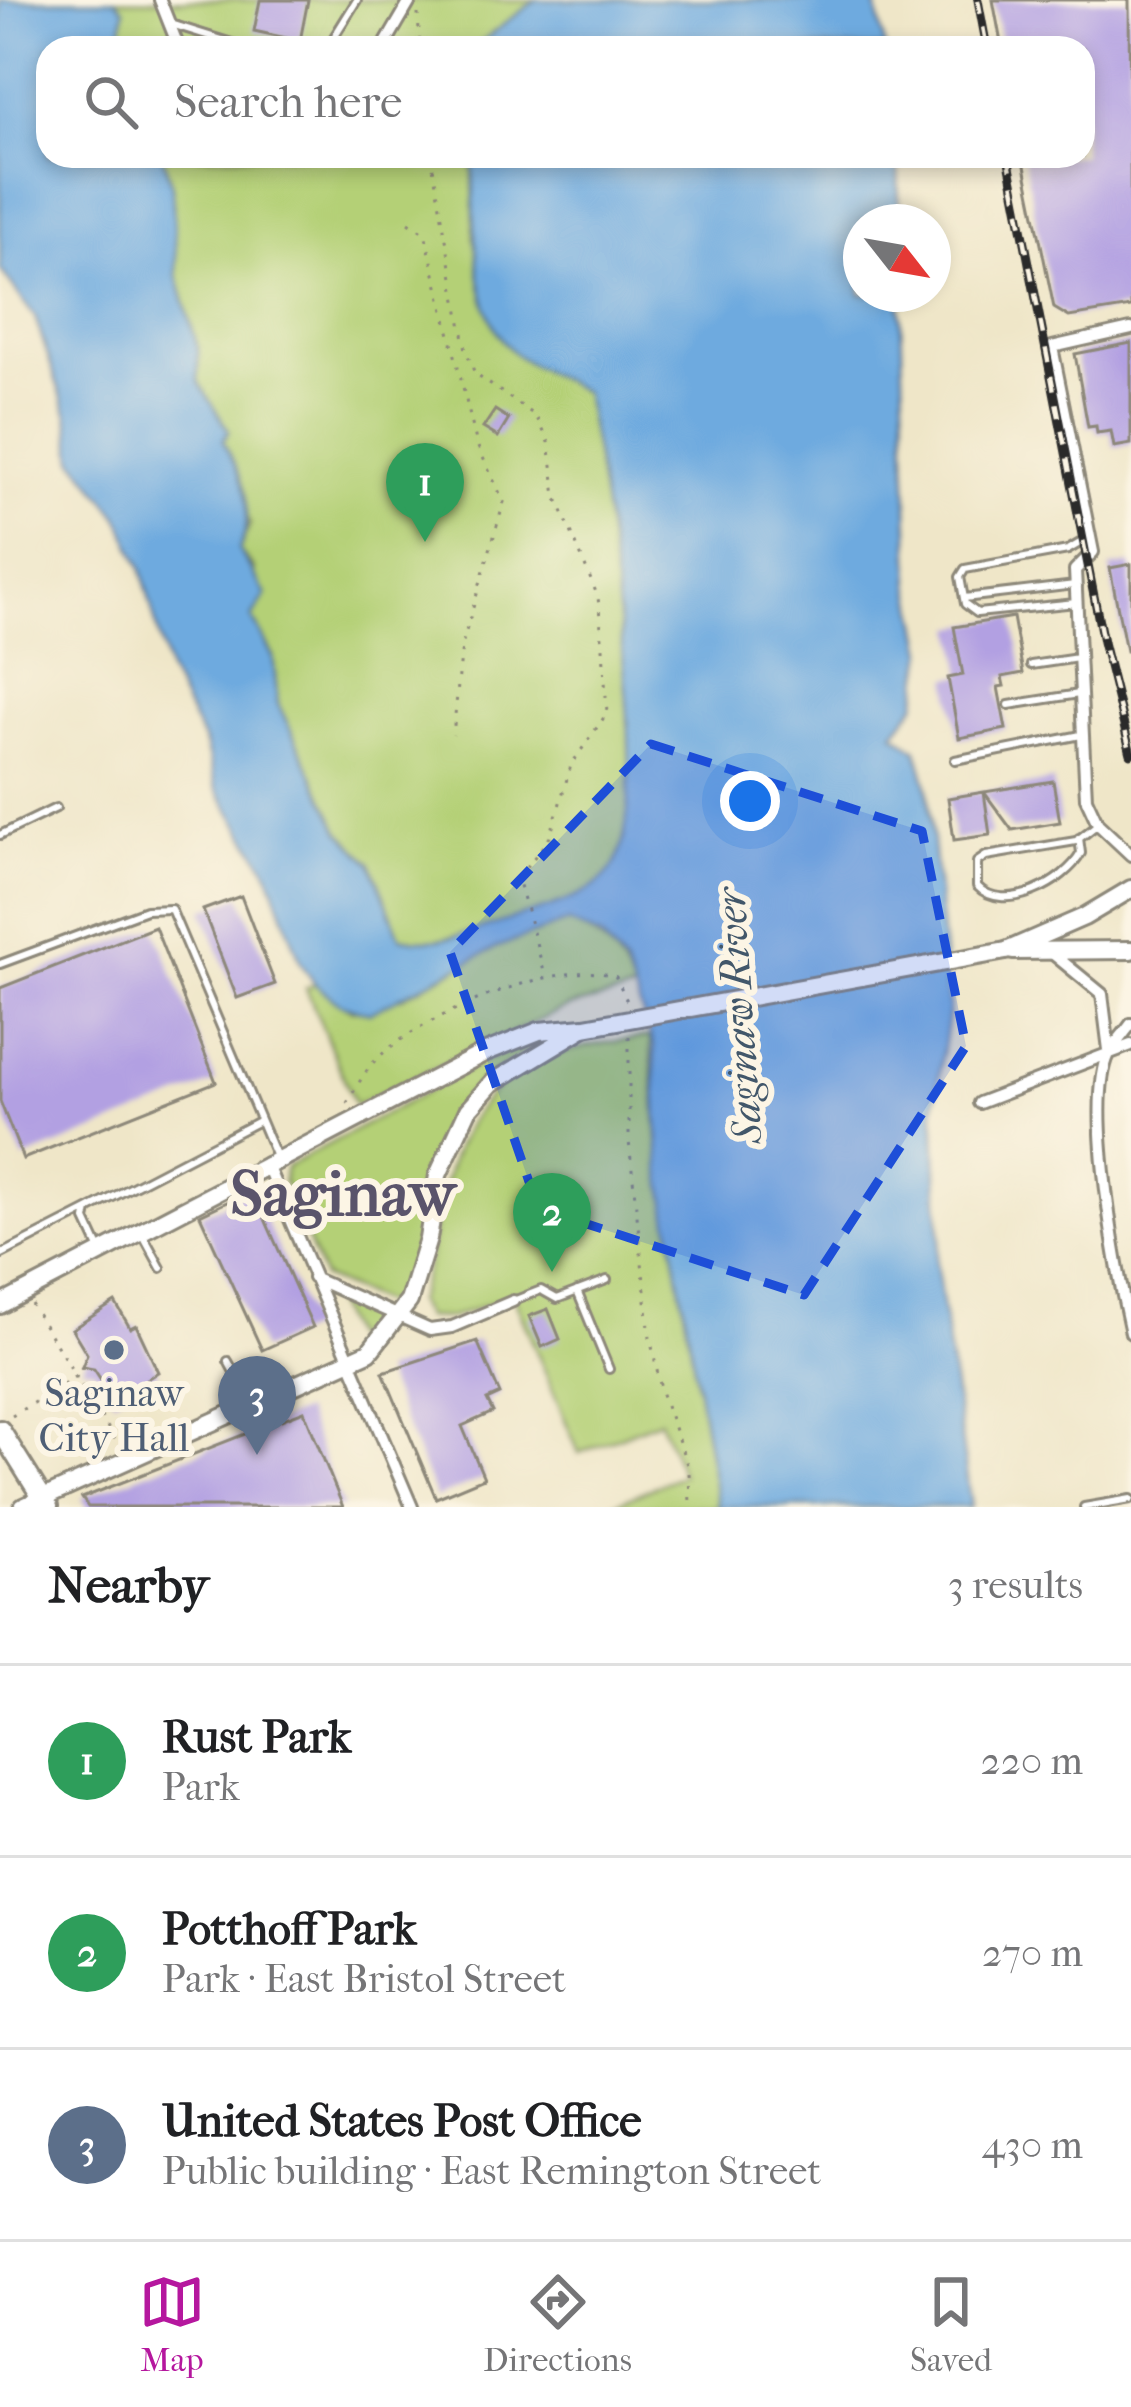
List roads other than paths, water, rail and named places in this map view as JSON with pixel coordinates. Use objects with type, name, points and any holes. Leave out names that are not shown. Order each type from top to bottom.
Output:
[{"type":"main road","points":[[0,1305],[271,1160],[486,1052],[538,1031],[585,1027],[1006,950],[1084,917],[1131,889]]},
{"type":"main road","points":[[1006,950],[1131,950]]},
{"type":"main road","points":[[23,1507],[369,1352],[399,1318],[417,1280],[438,1175],[468,1110],[491,1083],[585,1027]]},
{"type":"main road","points":[[0,1427],[45,1501]]},
{"type":"street","points":[[160,0],[174,36]]},
{"type":"street","points":[[391,36],[414,0]]},
{"type":"street","points":[[1131,329],[1052,346],[1093,552],[1079,560],[1076,585],[1086,798],[1098,824],[1131,855]]},
{"type":"street","points":[[1052,953],[1102,994],[1108,1010],[1102,1115],[1113,1243],[1131,1333]]},
{"type":"street","points":[[1108,1055],[1131,1024]]},
{"type":"street","points":[[979,1103],[1131,1045]]},
{"type":"street","points":[[271,1160],[313,1278],[412,1507]]},
{"type":"street","points":[[313,1278],[399,1318],[437,1330],[512,1301]]},
{"type":"lane","points":[[335,36],[357,0]]},
{"type":"lane","points":[[168,22],[211,36]]},
{"type":"lane","points":[[1076,603],[977,614],[964,598],[960,577],[965,569],[1068,550],[1090,537]]},
{"type":"lane","points":[[964,598],[1076,585]]},
{"type":"lane","points":[[1031,664],[1078,658]]},
{"type":"lane","points":[[1010,705],[1079,694]]},
{"type":"lane","points":[[955,760],[1081,735]]},
{"type":"lane","points":[[0,835],[56,808]]},
{"type":"lane","points":[[1079,838],[1081,853],[1060,880],[1002,898],[989,897],[977,886],[977,862],[986,856],[1079,838],[1098,824]]},
{"type":"lane","points":[[0,964],[146,910],[171,909],[271,1160]]},
{"type":"lane","points":[[0,1255],[259,1121]]},
{"type":"lane","points":[[88,1210],[86,1220],[101,1251]]},
{"type":"lane","points":[[140,1231],[161,1268]]},
{"type":"lane","points":[[512,1301],[541,1290],[557,1299],[607,1280]]},
{"type":"lane","points":[[577,1291],[609,1369]]},
{"type":"lane","points":[[228,1361],[252,1406]]},
{"type":"lane","points":[[1084,1507],[1131,1499]]},
{"type":"water","name":"Saginaw River","points":[[0,0],[115,0],[124,9],[122,30],[128,36],[36,36],[36,168],[166,168],[172,186],[177,275],[198,348],[198,381],[229,431],[223,441],[245,494],[247,521],[239,550],[266,595],[252,618],[273,657],[278,704],[340,831],[371,863],[400,937],[443,939],[557,905],[597,884],[616,862],[626,824],[629,770],[621,633],[584,392],[517,355],[497,331],[487,309],[477,257],[473,168],[898,168],[899,204],[843,204],[843,312],[901,312],[911,584],[925,651],[916,705],[894,733],[917,750],[928,789],[949,1008],[934,1109],[940,1239],[936,1261],[971,1507],[718,1507],[660,1167],[654,1045],[625,965],[601,937],[568,922],[497,947],[369,1013],[340,1004],[315,984],[301,963],[267,869],[216,788],[205,744],[168,671],[141,567],[119,517],[74,459],[68,416],[35,317],[0,269]]},
{"type":"water","points":[[536,0],[875,0],[882,36],[489,36]]},
{"type":"railway","points":[[978,0],[985,36]]},
{"type":"railway","points":[[1010,168],[1103,642],[1131,754]]},
{"type":"place","name":"Rust Park","points":[[425,542]]},
{"type":"place","name":"Potthoff Park","points":[[552,1272]]},
{"type":"place","name":"Saginaw City Hall","points":[[114,1350]]},
{"type":"place","name":"United States Post Office","points":[[257,1455]]},
{"type":"district","name":"Saginaw","points":[[343,1193]]}]
